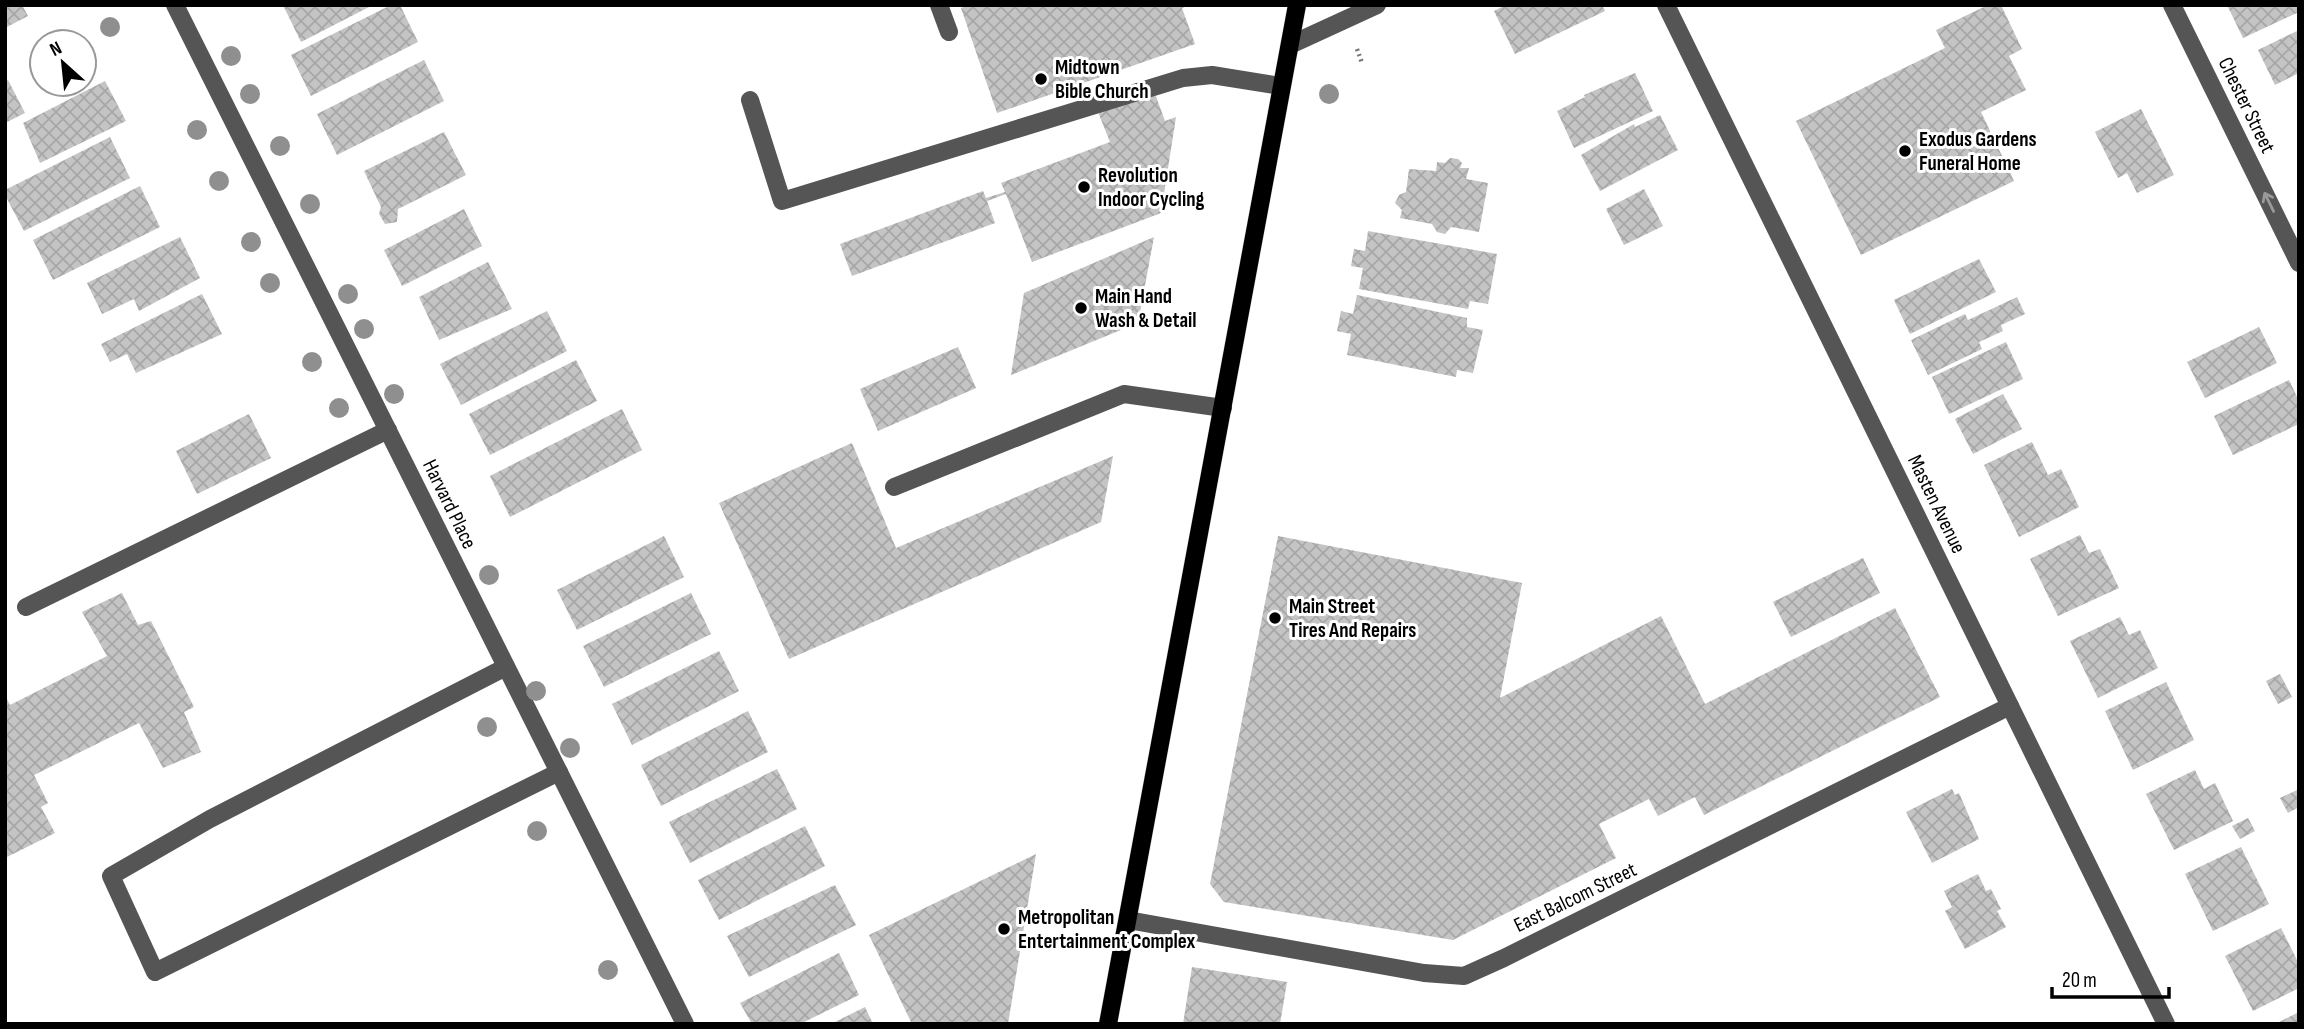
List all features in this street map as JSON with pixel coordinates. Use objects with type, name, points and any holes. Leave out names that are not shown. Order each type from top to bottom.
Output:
[{"type":"main road","points":[[1108,1024],[1297,5]]},
{"type":"street","name":"Harvard Place","points":[[175,5],[685,1024]]},
{"type":"street","points":[[939,5],[948,32]]},
{"type":"street","points":[[1290,46],[1377,5]]},
{"type":"street","name":"Masten Avenue","points":[[1666,5],[2166,1024]]},
{"type":"street","name":"Chester Street","points":[[2172,5],[2299,263]]},
{"type":"street","points":[[750,100],[782,201],[1183,78],[1212,75],[1281,86]]},
{"type":"street","points":[[894,487],[1124,394],[1223,408]]},
{"type":"street","points":[[26,607],[388,430]]},
{"type":"street","points":[[506,667],[210,819],[111,876],[155,972],[559,772]]},
{"type":"street","name":"East Balcom Street","points":[[1128,920],[1424,973],[1464,976],[2010,706]]},
{"type":"path","points":[[1357,49],[1362,63]]},
{"type":"building","points":[[5,5],[22,5],[28,16],[5,28]]},
{"type":"building","points":[[283,5],[373,5],[301,42]]},
{"type":"building","points":[[391,5],[400,5],[418,42],[311,96],[291,55]]},
{"type":"building","name":"Midtown Bible Church","points":[[969,5],[1190,5],[1182,8],[1195,44],[997,113],[961,8]]},
{"type":"building","points":[[1506,5],[1602,5],[1605,11],[1515,54],[1494,11]]},
{"type":"building","name":"Exodus Gardens Funeral Home","points":[[1988,5],[2001,5],[2022,49],[2009,56],[2026,90],[1981,112],[2014,181],[1861,255],[1796,121],[1945,48],[1936,30]]},
{"type":"building","points":[[2299,5],[2299,12],[2243,38],[2228,7]]},
{"type":"building","points":[[2299,30],[2299,73],[2275,85],[2258,50]]},
{"type":"building","points":[[424,60],[444,101],[337,155],[317,114]]},
{"type":"building","points":[[1635,73],[1653,111],[1574,148],[1557,111],[1585,97],[1584,95]]},
{"type":"building","points":[[8,80],[25,113],[5,123],[5,82]]},
{"type":"building","points":[[105,81],[126,121],[40,163],[23,123],[72,98],[98,98],[98,85]]},
{"type":"building","name":"Revolution Indoor Cycling","points":[[1154,91],[1165,121],[1176,117],[1161,213],[1032,262],[1006,194],[987,201],[995,223],[852,276],[840,244],[983,191],[986,198],[1005,192],[1001,183],[1110,142],[1098,112]]},
{"type":"building","points":[[2141,109],[2174,175],[2137,193],[2127,173],[2118,178],[2095,132]]},
{"type":"building","points":[[1660,115],[1678,150],[1600,191],[1581,155],[1634,124],[1635,127]]},
{"type":"building","points":[[444,132],[466,175],[398,209],[397,222],[385,224],[379,214],[381,207],[364,171]]},
{"type":"building","points":[[110,137],[130,178],[24,231],[5,195],[5,190]]},
{"type":"building","points":[[1450,158],[1458,159],[1462,163],[1460,168],[1469,168],[1466,179],[1488,183],[1479,232],[1451,227],[1445,234],[1437,232],[1432,224],[1400,218],[1402,210],[1395,203],[1399,195],[1406,192],[1409,169],[1436,171],[1437,162],[1445,163]]},
{"type":"building","points":[[140,186],[160,227],[53,280],[33,240]]},
{"type":"building","points":[[1644,189],[1663,226],[1624,245],[1606,209]]},
{"type":"building","points":[[464,209],[482,246],[402,286],[384,250]]},
{"type":"building","points":[[1368,231],[1497,254],[1488,304],[1470,301],[1468,309],[1359,289],[1363,268],[1351,266],[1354,249],[1365,251]]},
{"type":"building","points":[[180,237],[200,278],[139,311],[134,299],[102,314],[87,283]]},
{"type":"building","name":"Main Hand Wash & Detail","points":[[1154,237],[1138,323],[1011,375],[1024,293]]},
{"type":"building","points":[[1979,259],[1996,292],[1910,334],[1894,300]]},
{"type":"building","points":[[488,262],[512,309],[439,340],[419,297]]},
{"type":"building","points":[[202,294],[222,334],[136,373],[127,354],[110,362],[101,344]]},
{"type":"building","points":[[1357,295],[1467,318],[1467,327],[1483,330],[1473,373],[1457,370],[1456,377],[1347,355],[1351,334],[1337,331],[1341,311],[1353,314]]},
{"type":"building","points":[[2017,297],[2025,314],[2001,325],[2003,331],[1979,342],[1982,349],[1928,375],[1911,340],[1965,314],[1968,320]]},
{"type":"building","points":[[547,311],[567,351],[461,405],[440,364]]},
{"type":"building","points":[[2259,327],[2277,363],[2205,398],[2187,362]]},
{"type":"building","points":[[2006,342],[2023,379],[1949,414],[1932,377]]},
{"type":"building","points":[[958,347],[976,388],[878,431],[860,389]]},
{"type":"building","points":[[576,360],[597,401],[490,455],[469,414]]},
{"type":"building","points":[[2289,380],[2299,401],[2299,424],[2233,455],[2214,416]]},
{"type":"building","points":[[2003,394],[2022,429],[1973,454],[1955,419]]},
{"type":"building","points":[[622,409],[642,450],[510,517],[490,476]]},
{"type":"building","points":[[249,414],[271,458],[197,494],[176,451]]},
{"type":"building","points":[[2032,442],[2048,475],[2061,469],[2079,507],[2019,537],[1984,465]]},
{"type":"building","points":[[852,443],[896,548],[1113,456],[1101,522],[789,659],[719,503]]},
{"type":"building","points":[[2080,535],[2089,553],[2100,549],[2119,588],[2058,616],[2030,559]]},
{"type":"building","points":[[664,536],[684,577],[577,630],[557,590]]},
{"type":"building","points":[[1278,536],[1522,583],[1500,698],[1661,616],[1705,704],[1895,608],[1940,697],[1704,815],[1695,797],[1658,816],[1649,799],[1599,824],[1616,858],[1453,940],[1224,902],[1210,884]]},
{"type":"building","points":[[1863,558],[1880,593],[1791,637],[1773,602]]},
{"type":"building","points":[[122,593],[138,625],[151,621],[194,707],[184,712],[201,752],[163,768],[139,723],[34,775],[48,803],[41,807],[55,833],[5,858],[5,695],[10,705],[107,656],[82,612]]},
{"type":"building","points":[[691,593],[711,634],[604,687],[583,646]]},
{"type":"building","points":[[2120,617],[2129,635],[2140,630],[2158,668],[2098,698],[2070,641]]},
{"type":"building","points":[[719,651],[739,691],[632,745],[612,704]]},
{"type":"building","points":[[2280,674],[2292,697],[2278,704],[2266,681]]},
{"type":"building","points":[[2166,682],[2194,740],[2133,770],[2105,711]]},
{"type":"building","points":[[748,711],[768,752],[661,806],[641,765]]},
{"type":"building","points":[[777,769],[797,809],[690,863],[669,822]]},
{"type":"building","points":[[2195,770],[2204,789],[2215,783],[2233,821],[2174,850],[2146,794]]},
{"type":"building","points":[[1952,789],[1955,795],[1959,793],[1979,839],[1932,863],[1906,812]]},
{"type":"building","points":[[2297,790],[2299,807],[2288,813],[2280,798]]},
{"type":"building","points":[[2248,818],[2255,831],[2240,839],[2232,826]]},
{"type":"building","points":[[805,826],[825,866],[719,920],[698,880]]},
{"type":"building","points":[[2241,847],[2269,904],[2213,931],[2185,874]]},
{"type":"building","points":[[1036,854],[1008,1024],[912,1024],[869,935]]},
{"type":"building","points":[[1978,874],[1986,891],[1991,889],[2001,909],[1997,911],[2006,927],[1965,949],[1945,911],[1952,907],[1944,891]]},
{"type":"building","points":[[835,885],[856,925],[749,977],[727,936]]},
{"type":"building","points":[[2281,928],[2299,964],[2299,988],[2253,1011],[2225,956]]},
{"type":"building","points":[[839,953],[859,995],[800,1024],[752,1024],[740,1003]]},
{"type":"building","points":[[1192,967],[1287,982],[1280,1024],[1183,1024]]},
{"type":"building","points":[[865,1007],[873,1024],[831,1024]]},
{"type":"building","points":[[2299,1012],[2299,1024],[2275,1024]]},
{"type":"place","name":"Midtown Bible Church","points":[[1041,79]]},
{"type":"place","name":"Exodus Gardens Funeral Home","points":[[1905,151]]},
{"type":"place","name":"Revolution Indoor Cycling","points":[[1084,187]]},
{"type":"place","name":"Main Hand Wash & Detail","points":[[1081,308]]},
{"type":"place","name":"Main Street Tires And Repairs","points":[[1275,618]]},
{"type":"place","name":"Metropolitan Entertainment Complex","points":[[1004,929]]}]
